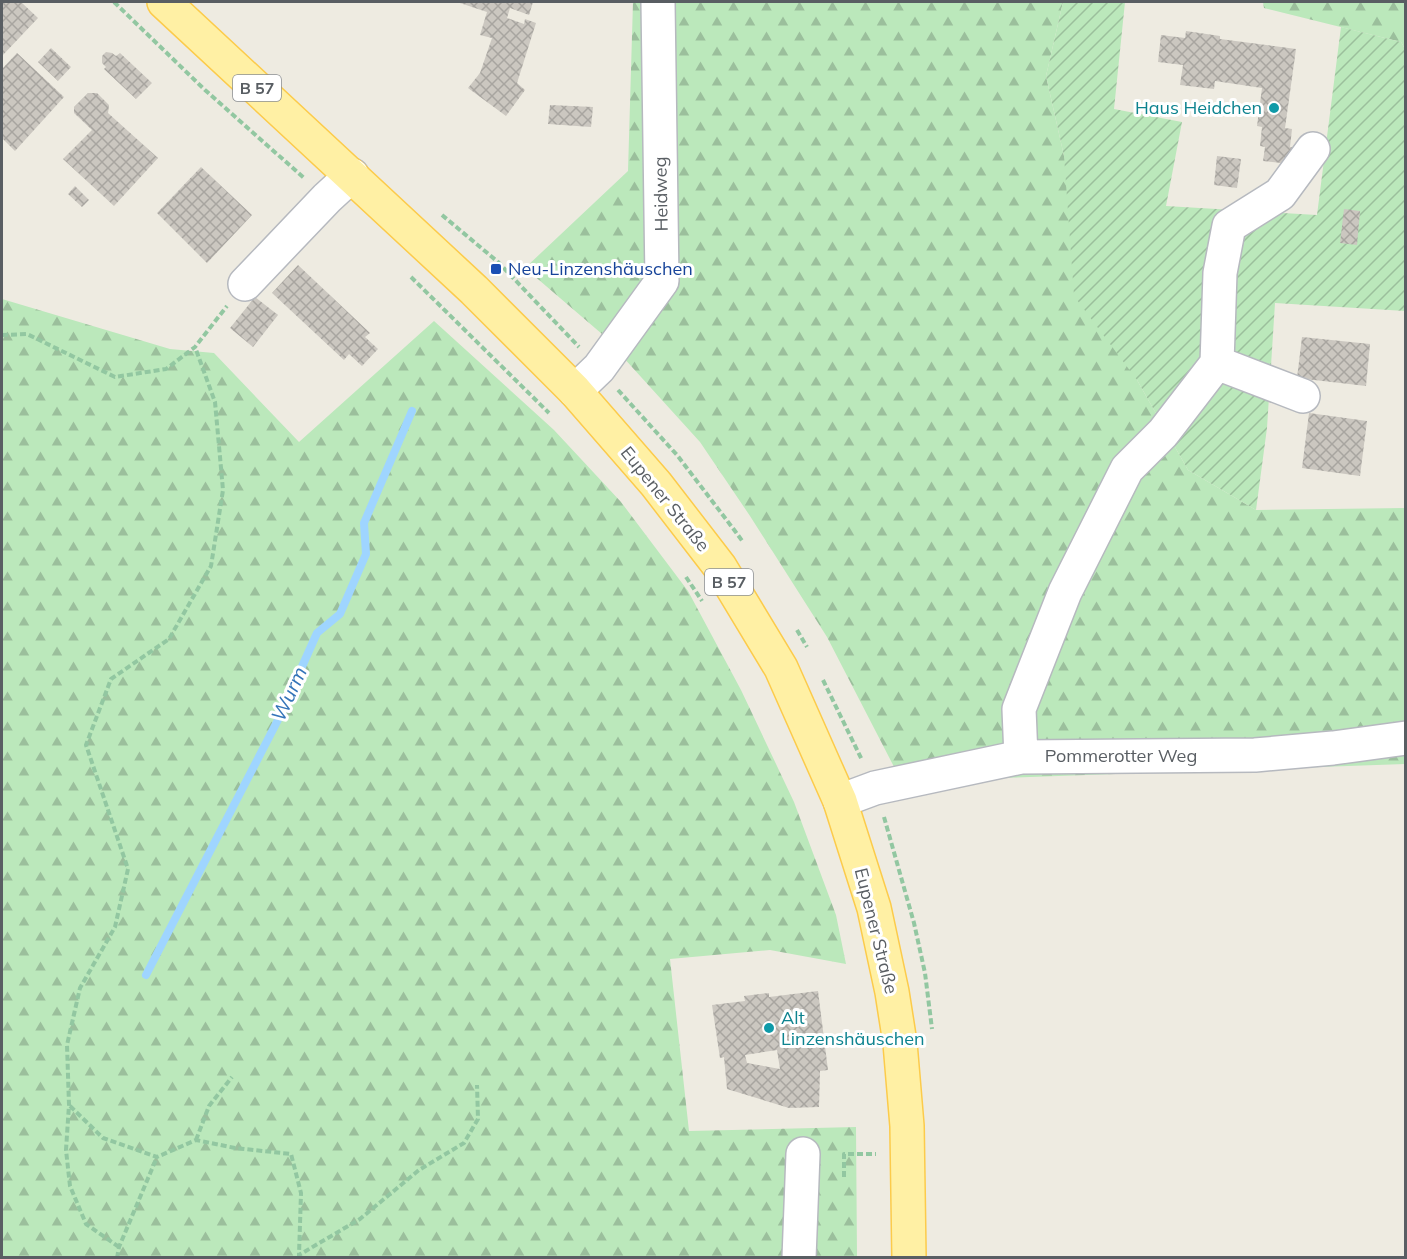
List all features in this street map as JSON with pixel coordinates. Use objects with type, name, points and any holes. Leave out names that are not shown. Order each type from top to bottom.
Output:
[{"type":"main road","name":"Eupener Straße","points":[[164,2],[474,290],[575,391],[656,484],[720,567],[782,668],[840,801],[874,908],[900,1043],[907,1126],[909,1257]]},
{"type":"street","name":"Heidweg","points":[[575,391],[599,368],[662,281],[658,2]]},
{"type":"street","points":[[1021,757],[1019,709],[1070,582],[1127,469],[1163,432],[1217,363],[1220,273],[1229,226],[1280,194],[1313,149]]},
{"type":"street","points":[[245,284],[351,175]]},
{"type":"street","points":[[1217,363],[1303,396]]},
{"type":"street","name":"Pommerotter Weg","points":[[840,801],[875,788],[1021,757],[1255,755],[1406,738]]},
{"type":"street","points":[[799,1257],[803,1154]]},
{"type":"path","points":[[114,2],[205,90],[327,198]]},
{"type":"path","points":[[403,270],[554,417]]},
{"type":"path","points":[[2,335],[27,334],[115,377],[166,369],[195,347],[245,284]]},
{"type":"path","points":[[119,1247],[86,1224],[69,1186],[66,1150],[69,1105],[67,1045],[80,988],[115,927],[128,869],[86,745],[111,679],[169,639],[211,566],[223,490],[215,402],[195,347]]},
{"type":"path","points":[[686,577],[703,604]]},
{"type":"path","points":[[196,1140],[209,1106],[232,1077]]},
{"type":"path","points":[[299,1256],[360,1220],[419,1170],[464,1143],[478,1119],[477,1085]]},
{"type":"path","points":[[69,1105],[103,1138],[157,1157],[196,1140],[235,1148],[291,1154],[301,1193],[299,1256]]},
{"type":"path","points":[[844,1177],[844,1154],[876,1154],[876,1165]]},
{"type":"path","points":[[117,1257],[119,1247],[157,1157]]},
{"type":"green space","points":[[633,2],[1063,2],[1046,76],[1064,156],[1137,380],[1188,470],[1256,510],[1405,508],[1405,764],[1000,778],[907,792],[827,637],[700,442],[602,334],[525,268],[628,171]]},
{"type":"green space","points":[[1063,2],[1125,2],[1114,109],[1182,122],[1166,206],[1317,215],[1341,27],[1401,42],[1405,49],[1405,311],[1275,303],[1267,428],[1256,510],[1188,470],[1137,380],[1074,296],[1064,156],[1046,76]]},
{"type":"green space","points":[[1263,2],[1405,2],[1405,49],[1401,42],[1264,8]]},
{"type":"green space","points":[[2,299],[170,349],[214,353],[299,442],[434,321],[554,430],[621,502],[688,591],[741,690],[794,802],[836,915],[846,964],[770,950],[670,959],[689,1131],[856,1127],[857,1257],[2,1257]]},
{"type":"building","points":[[2,2],[21,2],[38,18],[2,56]]},
{"type":"building","points":[[457,2],[533,2],[529,15],[510,8],[507,18],[524,24],[525,19],[536,23],[517,83],[525,90],[506,116],[468,88],[480,73],[492,38],[480,35],[487,12]]},
{"type":"building","name":"Haus Heidchen","points":[[1186,31],[1220,36],[1220,39],[1296,49],[1285,128],[1292,129],[1291,164],[1263,161],[1265,147],[1260,146],[1262,127],[1257,126],[1262,88],[1215,81],[1214,89],[1180,85],[1183,65],[1158,62],[1161,35],[1185,38]]},
{"type":"building","points":[[51,48],[71,67],[58,81],[38,62]]},
{"type":"building","points":[[106,52],[116,56],[120,53],[152,83],[136,99],[104,69],[106,67],[102,63],[102,56]]},
{"type":"building","points":[[17,53],[64,97],[15,151],[2,138],[2,69]]},
{"type":"building","points":[[88,93],[97,93],[109,105],[108,113],[158,158],[114,206],[63,159],[92,130],[74,113],[74,107]]},
{"type":"building","points":[[550,105],[593,107],[591,127],[548,124]]},
{"type":"building","points":[[1217,156],[1241,159],[1237,188],[1214,185]]},
{"type":"building","points":[[201,167],[252,215],[207,263],[157,213]]},
{"type":"building","points":[[75,186],[89,200],[82,207],[68,194]]},
{"type":"building","points":[[1344,209],[1360,211],[1357,245],[1340,243]]},
{"type":"building","points":[[298,265],[370,333],[365,337],[378,349],[362,366],[349,354],[344,360],[272,293]]},
{"type":"building","points":[[255,297],[278,315],[253,347],[230,328]]},
{"type":"building","points":[[1302,337],[1370,344],[1366,386],[1297,378]]},
{"type":"building","points":[[1309,413],[1367,421],[1360,476],[1302,468]]},
{"type":"building","name":"Alt Linzenshäuschen","points":[[818,991],[828,1070],[820,1071],[819,1107],[789,1108],[727,1089],[724,1057],[720,1058],[712,1005],[745,1001],[744,996],[769,993],[769,997]],"holes":[[[777,1050],[780,1069],[747,1063],[745,1055]]]},
{"type":"waterway","name":"Wurm","points":[[146,975],[280,716],[317,633],[340,614],[366,554],[364,523],[412,411]]},
{"type":"place","name":"Haus Heidchen","points":[[1274,108]]},
{"type":"place","name":"Neu-Linzenshäuschen","points":[[496,269]]},
{"type":"place","name":"Alt Linzenshäuschen","points":[[769,1028]]}]
